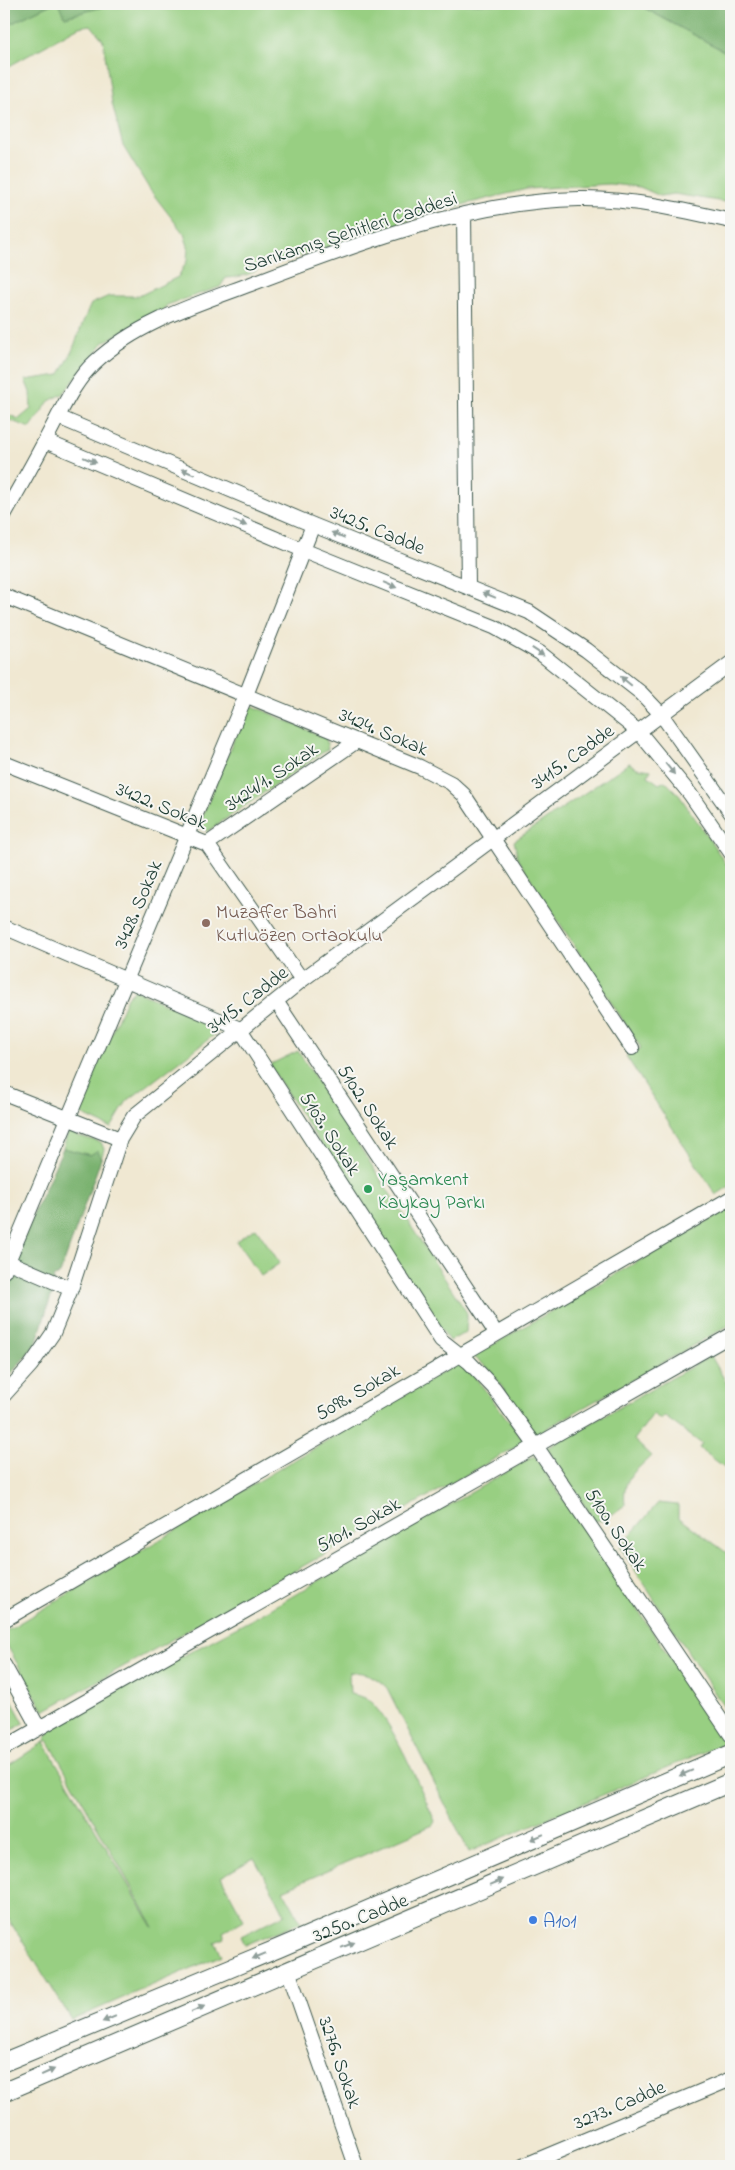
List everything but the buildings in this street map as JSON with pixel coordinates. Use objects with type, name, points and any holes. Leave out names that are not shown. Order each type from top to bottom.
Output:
[{"type":"street","name":"Sarıkamış Şehitleri Caddesi","points":[[4,515],[75,388],[93,364],[127,336],[202,302],[366,243],[464,214],[546,201],[581,199],[637,204],[731,221]]},
{"type":"street","points":[[464,214],[468,586]]},
{"type":"street","name":"3425. Cadde","points":[[58,417],[313,525],[529,612],[552,626],[620,676],[661,714],[731,813]]},
{"type":"street","points":[[45,441],[517,638],[560,668],[639,732],[681,782],[731,853]]},
{"type":"street","name":"3428. Sokak","points":[[5,1264],[128,980],[246,695],[313,525]]},
{"type":"street","name":"3424. Sokak","points":[[4,596],[436,774],[451,783],[464,795],[494,837],[632,1048]]},
{"type":"street","name":"3415. Cadde","points":[[4,1395],[31,1365],[53,1333],[71,1289],[120,1140],[134,1116],[302,980],[731,662]]},
{"type":"street","name":"3424/1. Sokak","points":[[207,844],[357,741]]},
{"type":"street","name":"3422. Sokak","points":[[4,763],[207,844],[302,980]]},
{"type":"street","points":[[4,927],[240,1030]]},
{"type":"street","name":"5102. Sokak","points":[[276,1001],[496,1333]]},
{"type":"street","name":"5103. Sokak","points":[[240,1030],[441,1340],[459,1355]]},
{"type":"street","points":[[4,1093],[120,1140]]},
{"type":"street","name":"5098. Sokak","points":[[4,1620],[731,1198]]},
{"type":"street","points":[[5,1264],[71,1289]]},
{"type":"street","name":"5101. Sokak","points":[[4,1748],[731,1335]]},
{"type":"street","name":"5100. Sokak","points":[[459,1355],[483,1374],[536,1446],[731,1735]]},
{"type":"street","points":[[4,1665],[38,1727]]},
{"type":"street","name":"3250. Cadde","points":[[4,2062],[279,1948],[731,1754]]},
{"type":"street","name":"3250. Cadde","points":[[4,2092],[731,1782]]},
{"type":"street","points":[[279,1948],[288,1970]]},
{"type":"street","name":"3276. Sokak","points":[[288,1970],[356,2166]]},
{"type":"street","name":"3273. Cadde","points":[[523,2166],[731,2079]]},
{"type":"green space","points":[[4,4],[51,4],[4,27]]},
{"type":"green space","points":[[51,4],[58,4],[65,17],[113,4],[637,4],[731,55],[731,203],[674,194],[660,196],[640,187],[609,184],[527,189],[437,211],[282,262],[267,261],[249,274],[226,278],[220,287],[167,305],[159,315],[122,331],[103,343],[63,394],[49,401],[30,428],[4,418],[4,413],[19,419],[31,409],[30,392],[25,380],[59,375],[69,358],[91,304],[109,296],[139,296],[178,277],[187,261],[188,246],[184,234],[150,190],[123,146],[112,103],[103,40],[91,25],[79,27],[4,69],[4,27]]},
{"type":"green space","points":[[58,4],[113,4],[65,17]]},
{"type":"green space","points":[[637,4],[731,4],[731,55]]},
{"type":"green space","points":[[253,706],[326,738],[328,749],[208,831],[201,829],[199,824],[247,708]]},
{"type":"green space","points":[[629,763],[637,768],[651,770],[648,776],[659,784],[665,781],[679,795],[731,871],[731,1185],[716,1195],[626,1056],[641,1048],[518,859],[514,841]]},
{"type":"green space","points":[[134,990],[222,1029],[127,1101],[111,1128],[77,1112],[127,997]]},
{"type":"green space","name":"Yaşamkent Kaykay Parkı","points":[[298,1051],[467,1313],[466,1332],[450,1341],[269,1065]]},
{"type":"green space","points":[[73,1131],[78,1136],[101,1142],[104,1149],[101,1159],[98,1151],[90,1155],[63,1148],[68,1132]]},
{"type":"green space","points":[[63,1148],[90,1155],[98,1150],[101,1159],[60,1274],[53,1278],[54,1287],[36,1344],[4,1382],[4,1280]]},
{"type":"green space","points":[[731,1208],[731,1324],[535,1435],[491,1371],[473,1356]]},
{"type":"green space","points":[[256,1228],[280,1263],[261,1276],[236,1241]]},
{"type":"green space","points":[[711,1356],[731,1391],[731,1472],[699,1448],[702,1444],[664,1416],[661,1420],[653,1414],[634,1440],[651,1456],[634,1472],[627,1482],[625,1505],[603,1521],[594,1520],[547,1448]]},
{"type":"green space","points":[[458,1363],[475,1377],[525,1442],[44,1711],[4,1640],[4,1632]]},
{"type":"green space","points":[[534,1456],[727,1742],[469,1852],[387,1688],[370,1675],[349,1672],[350,1694],[365,1698],[375,1706],[385,1719],[414,1773],[435,1821],[433,1825],[283,1890],[301,1922],[245,1945],[241,1936],[285,1914],[254,1858],[221,1877],[244,1920],[223,1932],[225,1938],[215,1942],[222,1955],[72,2020],[4,1912],[4,1768],[44,1742],[53,1725],[260,1615]],"holes":[[[48,1740],[154,1927],[44,1742]]]},
{"type":"green space","points":[[658,1503],[678,1505],[678,1517],[731,1556],[731,1718],[620,1547]]},
{"type":"green space","points":[[4,1686],[24,1723],[4,1735]]},
{"type":"place","name":"Muzaffer Bahri Kutluözen Ortaokulu","points":[[206,923]]},
{"type":"place","name":"Yaşamkent Kaykay Parkı","points":[[368,1189]]},
{"type":"place","name":"A101","points":[[533,1920]]}]
